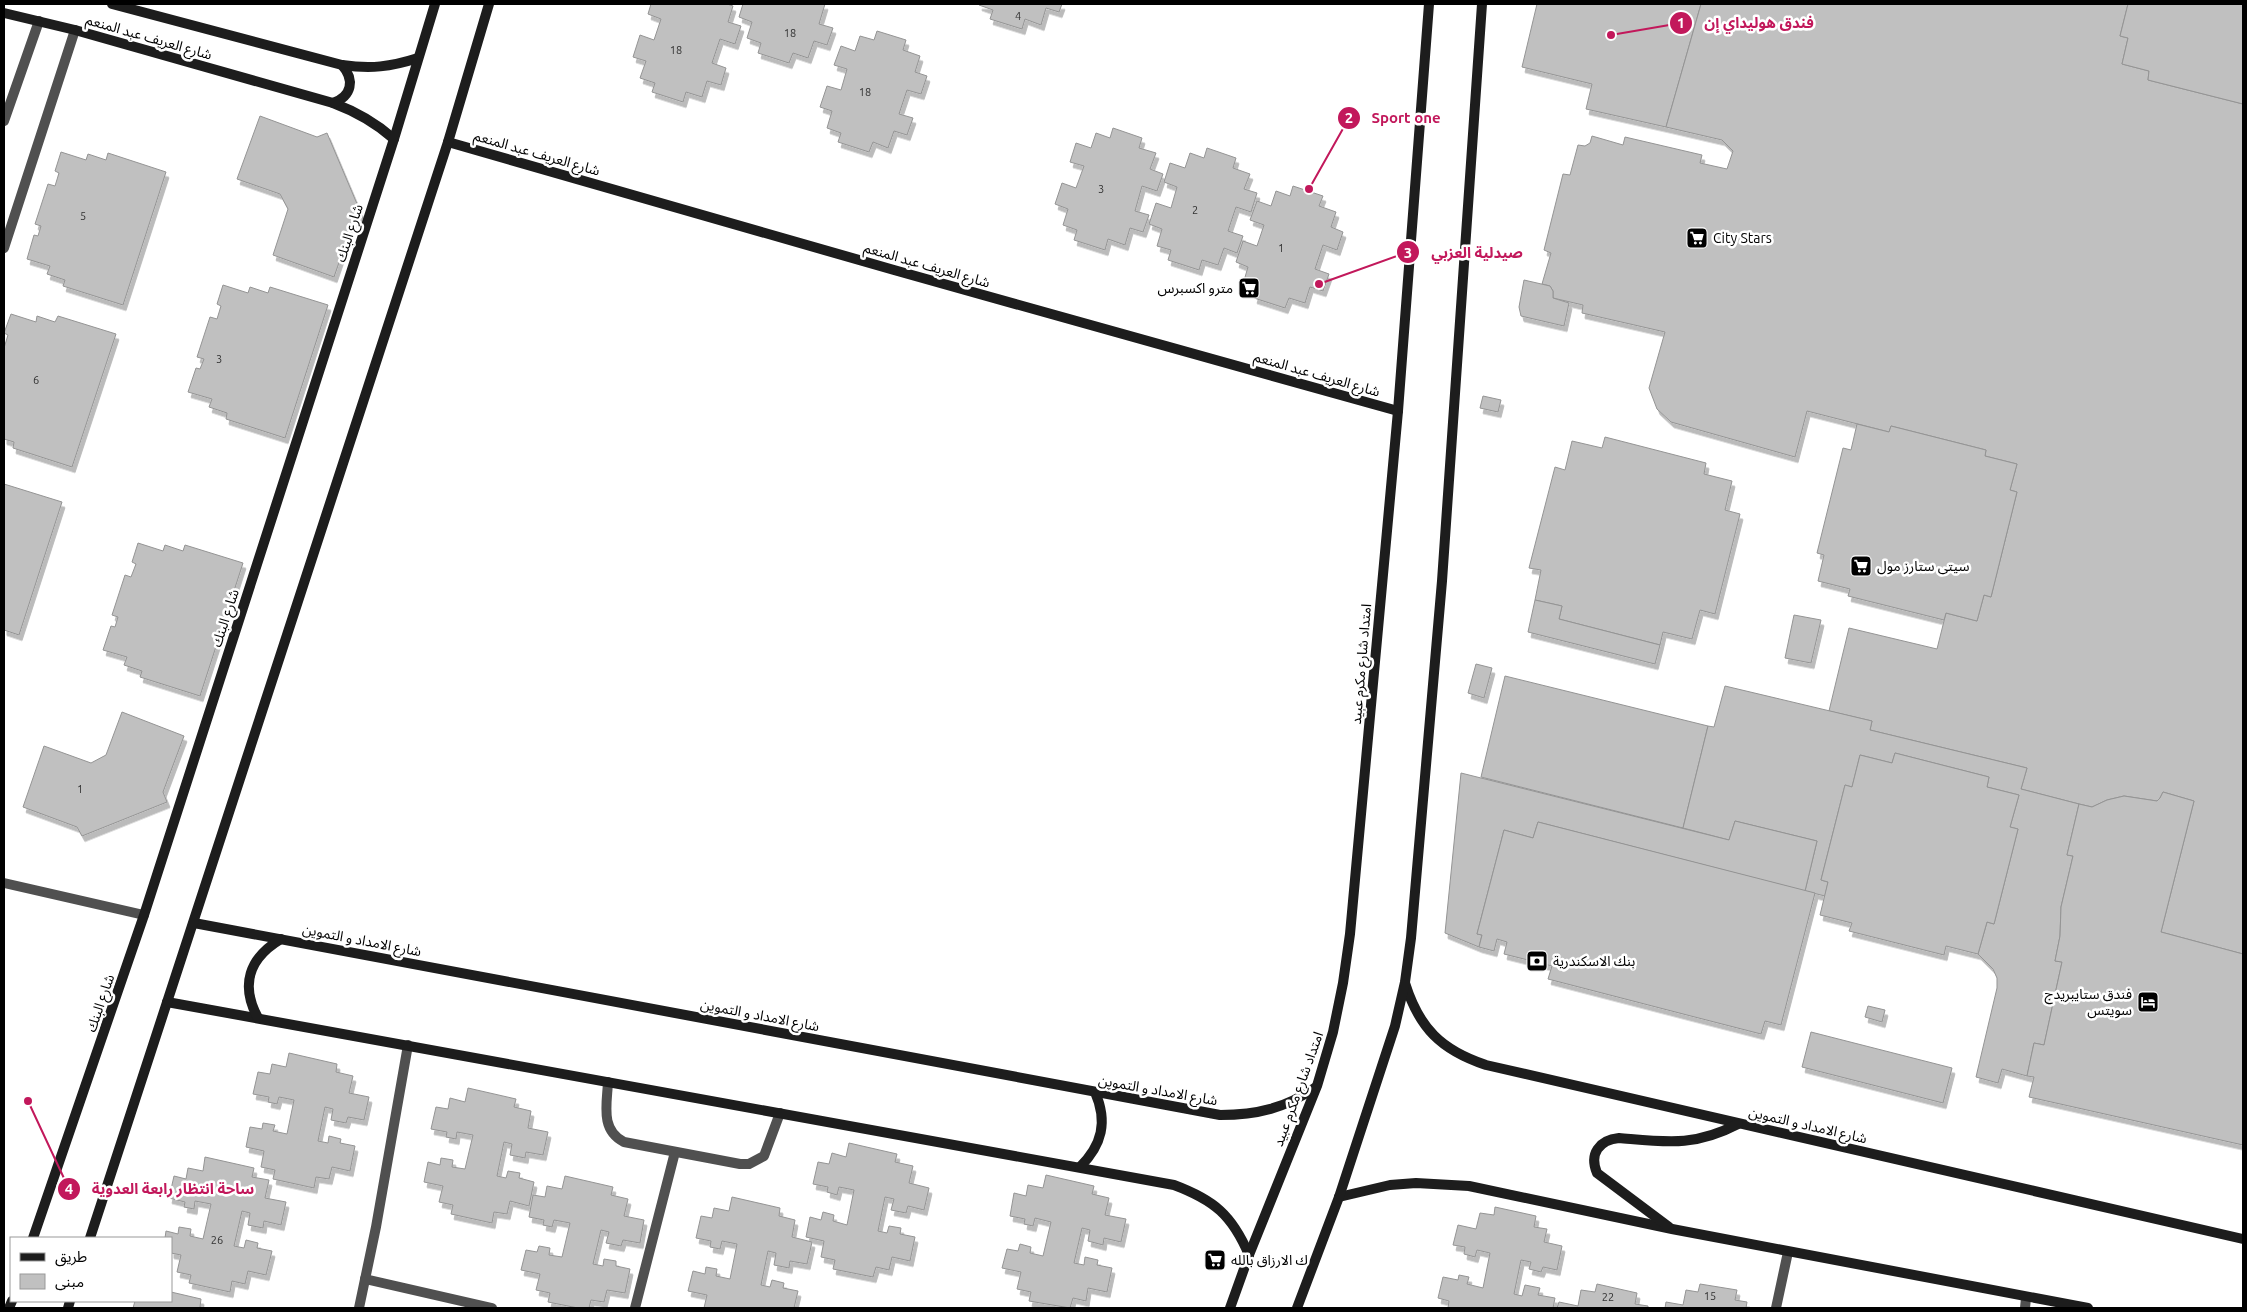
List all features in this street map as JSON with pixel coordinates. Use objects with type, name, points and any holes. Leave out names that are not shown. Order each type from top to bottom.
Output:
[{"type":"street","name":"شارع العريف عبد المنعم","points":[[112,4],[342,65],[368,69],[393,66],[418,58]]},
{"type":"street","name":"شارع البنك","points":[[33,1237],[144,915],[394,139],[435,4]]},
{"type":"street","points":[[90,1237],[448,142],[489,4]]},
{"type":"street","name":"امتداد شارع مكرم عبيد","points":[[1230,1308],[1249,1255],[1317,1086],[1333,1032],[1350,934],[1398,411],[1429,4]]},
{"type":"street","points":[[1297,1308],[1339,1197],[1395,1026],[1405,982],[1411,938],[1441,590],[1482,4]]},
{"type":"street","name":"شارع العريف عبد المنعم","points":[[4,12],[75,30],[333,103],[376,123],[394,139]]},
{"type":"street","points":[[4,120],[39,21]]},
{"type":"street","points":[[4,248],[75,30]]},
{"type":"street","points":[[333,103],[342,100],[349,93],[351,83],[349,73],[342,65]]},
{"type":"street","name":"شارع العريف عبد المنعم","points":[[448,142],[894,270],[1398,411]]},
{"type":"street","points":[[4,883],[144,915]]},
{"type":"street","name":"شارع الامداد و التموين","points":[[194,923],[1220,1116],[1243,1116],[1264,1112],[1300,1098],[1317,1086]]},
{"type":"street","points":[[258,1018],[248,993],[252,967],[269,946],[281,939]]},
{"type":"street","name":"شارع الامداد و التموين","points":[[1405,982],[1412,1005],[1425,1026],[1442,1044],[1463,1057],[1486,1065],[2243,1239]]},
{"type":"street","points":[[167,1002],[1174,1185],[1207,1200],[1225,1215],[1239,1232],[1249,1255]]},
{"type":"street","points":[[359,1308],[408,1045]]},
{"type":"street","points":[[608,1082],[606,1121],[612,1134],[624,1142],[740,1164],[757,1161],[764,1156],[780,1113]]},
{"type":"street","points":[[1080,1167],[1097,1146],[1102,1133],[1101,1105],[1095,1092]]},
{"type":"street","points":[[1672,1229],[1597,1173],[1593,1164],[1594,1153],[1600,1144],[1609,1139],[1685,1142],[1721,1132],[1738,1124]]},
{"type":"street","points":[[635,1308],[675,1152]]},
{"type":"street","points":[[1339,1197],[1365,1190],[1416,1183],[1469,1186],[2026,1303],[2088,1308]]},
{"type":"street","points":[[1776,1308],[1788,1252]]},
{"type":"street","points":[[365,1279],[492,1308]]},
{"type":"building","points":[[651,4],[727,4],[733,6],[728,22],[741,26],[735,44],[720,39],[712,63],[726,68],[721,85],[707,81],[702,97],[686,92],[683,102],[652,92],[655,83],[640,78],[646,61],[633,57],[640,35],[654,40],[661,19],[648,14]]},
{"type":"building","points":[[743,4],[825,4],[819,24],[833,28],[827,45],[814,41],[808,58],[793,53],[789,63],[758,53],[761,43],[747,38],[752,22],[739,17]]},
{"type":"building","points":[[979,4],[1062,4],[1059,12],[1046,8],[1041,25],[1025,19],[1022,29],[990,19],[993,10]]},
{"type":"building","points":[[1537,4],[1701,4],[1666,127],[1586,109],[1592,84],[1522,67]]},
{"type":"building","points":[[1701,4],[2128,4],[2120,36],[2128,38],[2122,64],[2149,71],[2148,80],[2243,104],[2243,954],[2161,932],[2194,801],[2163,792],[2157,801],[2124,796],[2107,800],[2092,807],[2079,804],[2021,789],[2027,768],[1870,730],[1872,721],[1829,711],[1849,628],[1937,649],[1946,613],[1977,621],[1984,595],[1991,597],[2017,492],[2010,490],[2017,464],[1985,456],[1986,450],[1891,426],[1889,432],[1807,411],[1795,457],[1671,422],[1657,409],[1649,388],[1665,332],[1582,313],[1583,305],[1553,298],[1553,291],[1550,286],[1542,284],[1551,253],[1544,250],[1563,174],[1570,175],[1578,145],[1585,146],[1590,143],[1592,136],[1623,145],[1625,137],[1702,155],[1700,163],[1727,169],[1733,151],[1722,140],[1666,127]]},
{"type":"building","points":[[2128,4],[2243,4],[2243,104],[2148,80],[2149,71],[2122,64],[2128,38],[2120,36]]},
{"type":"building","points":[[877,31],[906,40],[903,50],[920,56],[915,72],[927,76],[921,94],[907,90],[899,114],[913,118],[907,135],[894,131],[888,148],[873,142],[869,152],[838,142],[841,133],[827,128],[832,111],[820,107],[827,86],[841,90],[847,69],[834,65],[841,46],[855,51],[860,36],[874,40]]},
{"type":"building","points":[[260,116],[317,137],[327,133],[363,218],[353,222],[334,277],[273,255],[288,209],[280,194],[237,179]]},
{"type":"building","points":[[1113,128],[1142,138],[1139,148],[1156,153],[1150,169],[1163,174],[1157,191],[1142,186],[1135,211],[1149,215],[1143,232],[1130,228],[1125,245],[1108,239],[1105,250],[1074,240],[1077,230],[1063,225],[1068,209],[1055,204],[1062,183],[1076,188],[1084,166],[1070,162],[1076,143],[1091,148],[1096,133],[1110,138]]},
{"type":"building","points":[[1207,148],[1236,158],[1233,168],[1250,174],[1244,189],[1257,193],[1251,212],[1236,207],[1228,231],[1243,236],[1237,253],[1224,248],[1218,265],[1202,260],[1199,270],[1168,260],[1171,250],[1157,246],[1162,229],[1149,224],[1156,203],[1171,208],[1177,187],[1164,182],[1170,163],[1185,168],[1190,153],[1204,158]]},
{"type":"building","points":[[61,152],[86,160],[88,154],[106,160],[108,153],[166,172],[123,305],[63,286],[65,280],[47,274],[50,266],[27,259],[34,235],[38,236],[41,226],[35,224],[48,184],[55,186],[59,173],[55,171]]},
{"type":"building","points":[[1293,186],[1323,196],[1319,206],[1336,212],[1331,227],[1343,232],[1337,250],[1323,245],[1315,269],[1329,274],[1323,291],[1310,287],[1305,303],[1289,298],[1285,308],[1254,298],[1257,288],[1243,284],[1248,267],[1236,262],[1243,241],[1257,246],[1264,225],[1250,220],[1257,201],[1271,206],[1276,191],[1290,196]]},
{"type":"building","points":[[1524,280],[1550,286],[1553,291],[1553,298],[1569,303],[1564,326],[1521,316],[1519,307]]},
{"type":"building","points":[[223,285],[248,293],[250,287],[268,293],[270,287],[328,305],[285,438],[226,419],[227,413],[209,407],[212,399],[188,392],[196,368],[200,369],[204,359],[197,357],[210,317],[217,319],[221,306],[217,304]]},
{"type":"building","points":[[11,314],[36,322],[37,316],[55,322],[58,316],[116,334],[72,467],[13,448],[14,442],[4,439],[4,348],[8,335],[4,333]]},
{"type":"building","points":[[1483,396],[1501,400],[1498,412],[1480,408]]},
{"type":"building","points":[[1857,424],[1889,432],[1891,426],[1986,450],[1985,456],[2017,464],[2010,490],[2017,492],[1991,597],[1984,595],[1977,621],[1946,613],[1944,620],[1848,596],[1850,589],[1818,581],[1824,555],[1817,553],[1843,448],[1851,450]]},
{"type":"building","points":[[1605,437],[1706,463],[1704,474],[1732,481],[1725,510],[1740,514],[1715,614],[1700,610],[1692,639],[1663,632],[1660,645],[1559,619],[1562,606],[1535,600],[1541,570],[1529,568],[1555,467],[1565,470],[1572,441],[1602,448]]},
{"type":"building","points":[[4,484],[62,502],[19,635],[4,630]]},
{"type":"building","points":[[138,543],[163,551],[165,545],[183,551],[185,545],[243,563],[200,696],[140,677],[142,671],[124,665],[127,657],[103,650],[111,626],[115,627],[118,617],[112,615],[125,575],[131,577],[136,564],[132,562]]},
{"type":"building","points":[[1535,600],[1562,606],[1559,619],[1660,645],[1655,664],[1528,632]]},
{"type":"building","points":[[1794,615],[1821,620],[1811,663],[1785,658]]},
{"type":"building","points":[[1476,664],[1492,668],[1484,698],[1468,693]]},
{"type":"building","points":[[1505,676],[1708,726],[1683,828],[1481,777]]},
{"type":"building","points":[[1725,686],[1872,721],[1870,730],[2027,768],[2021,789],[2079,804],[2067,855],[2073,856],[2061,907],[2060,936],[2055,961],[2062,962],[2044,1045],[2034,1043],[2027,1076],[2002,1069],[1998,1083],[1976,1077],[1997,988],[1997,978],[1993,969],[1978,954],[1987,922],[1994,924],[2018,829],[2010,827],[2019,795],[1987,787],[1989,777],[1895,753],[1892,763],[1860,755],[1852,787],[1845,785],[1821,880],[1828,882],[1825,896],[1805,891],[1817,841],[1735,821],[1729,840],[1683,828],[1708,726],[1714,727]]},
{"type":"building","points":[[122,712],[184,736],[163,792],[167,802],[82,836],[77,827],[23,807],[44,746],[91,763],[106,755]]},
{"type":"building","points":[[1895,753],[1989,777],[1987,787],[2019,795],[2010,827],[2018,829],[1994,924],[1987,922],[1978,954],[1946,946],[1944,955],[1849,931],[1852,923],[1820,915],[1828,882],[1821,880],[1845,785],[1852,787],[1860,755],[1892,763]]},
{"type":"building","points":[[1461,773],[1729,840],[1735,821],[1817,841],[1805,891],[1538,822],[1533,838],[1504,830],[1477,934],[1482,935],[1479,947],[1445,933]]},
{"type":"building","name":"فندق ستايبريدج سويتس","points":[[2163,792],[2194,801],[2161,932],[2243,954],[2243,1145],[2029,1097],[2034,1077],[2027,1076],[2034,1043],[2044,1045],[2062,962],[2055,961],[2060,936],[2061,907],[2073,856],[2067,855],[2079,804],[2092,807],[2107,800],[2124,796],[2157,801]]},
{"type":"building","points":[[1538,822],[1815,893],[1781,1025],[1765,1021],[1761,1034],[1687,1015],[1548,979],[1552,966],[1504,954],[1507,942],[1497,939],[1494,951],[1479,947],[1482,935],[1477,934],[1504,830],[1533,838]]},
{"type":"building","points":[[1868,1006],[1885,1010],[1882,1022],[1865,1017]]},
{"type":"building","points":[[1811,1032],[1952,1068],[1943,1103],[1802,1067]]},
{"type":"building","points":[[289,1053],[337,1064],[336,1072],[353,1076],[349,1093],[369,1097],[364,1120],[348,1117],[346,1123],[331,1120],[333,1109],[325,1107],[318,1141],[328,1143],[329,1136],[341,1139],[340,1143],[355,1146],[350,1171],[332,1167],[329,1179],[316,1177],[314,1188],[273,1179],[275,1170],[261,1167],[264,1151],[246,1147],[250,1127],[262,1129],[263,1123],[275,1125],[273,1131],[287,1134],[294,1100],[279,1097],[277,1104],[268,1102],[269,1097],[253,1094],[258,1072],[270,1074],[272,1064],[286,1067]]},
{"type":"building","points":[[468,1088],[516,1099],[514,1107],[531,1111],[528,1128],[548,1132],[543,1155],[526,1152],[525,1158],[510,1155],[512,1144],[504,1142],[497,1176],[506,1178],[508,1171],[520,1173],[519,1178],[534,1182],[529,1206],[510,1201],[507,1214],[494,1212],[492,1223],[451,1214],[453,1205],[439,1202],[443,1186],[424,1182],[428,1162],[440,1165],[441,1158],[453,1160],[452,1167],[465,1169],[473,1135],[457,1132],[456,1139],[446,1137],[447,1132],[431,1129],[436,1107],[448,1109],[450,1098],[465,1102]]},
{"type":"building","points":[[849,1143],[897,1154],[895,1162],[913,1166],[909,1183],[929,1188],[924,1210],[908,1206],[906,1213],[891,1210],[894,1199],[885,1197],[878,1231],[887,1233],[889,1226],[901,1228],[900,1234],[915,1237],[910,1261],[892,1257],[889,1270],[876,1267],[873,1277],[833,1269],[835,1260],[821,1257],[824,1241],[806,1237],[810,1217],[821,1220],[823,1212],[834,1215],[833,1221],[847,1225],[854,1190],[839,1187],[837,1195],[827,1192],[828,1187],[813,1184],[818,1162],[829,1164],[832,1153],[846,1157]]},
{"type":"building","points":[[205,1157],[254,1168],[252,1177],[269,1180],[265,1198],[286,1202],[281,1225],[264,1221],[263,1228],[248,1225],[250,1213],[242,1211],[234,1246],[244,1248],[246,1240],[258,1243],[257,1248],[272,1251],[266,1275],[248,1271],[245,1284],[232,1281],[230,1292],[189,1283],[191,1275],[177,1272],[181,1255],[172,1253],[172,1237],[165,1237],[166,1231],[178,1234],[179,1227],[191,1229],[190,1236],[203,1239],[211,1204],[195,1201],[194,1209],[184,1207],[185,1202],[169,1198],[174,1176],[186,1179],[188,1168],[203,1171]]},
{"type":"building","points":[[1046,1175],[1094,1186],[1092,1194],[1109,1198],[1105,1215],[1126,1219],[1121,1242],[1104,1238],[1103,1245],[1088,1241],[1090,1230],[1082,1228],[1074,1263],[1084,1265],[1085,1257],[1098,1260],[1097,1265],[1112,1268],[1107,1292],[1088,1288],[1086,1301],[1073,1298],[1070,1308],[1029,1301],[1031,1292],[1017,1289],[1021,1272],[1002,1268],[1007,1249],[1018,1251],[1020,1244],[1031,1247],[1030,1253],[1043,1256],[1051,1222],[1035,1218],[1033,1226],[1024,1224],[1025,1219],[1010,1216],[1014,1193],[1026,1196],[1028,1185],[1043,1188]]},
{"type":"building","points":[[565,1176],[613,1187],[611,1195],[628,1199],[624,1216],[644,1220],[640,1243],[623,1240],[621,1246],[606,1243],[609,1232],[601,1230],[593,1264],[603,1266],[604,1259],[616,1261],[616,1266],[630,1269],[625,1293],[607,1290],[604,1302],[591,1300],[589,1308],[578,1308],[548,1302],[550,1293],[536,1290],[540,1274],[521,1270],[526,1250],[537,1252],[539,1246],[550,1248],[549,1255],[562,1257],[570,1223],[554,1220],[552,1227],[543,1225],[544,1220],[529,1217],[533,1195],[545,1197],[547,1186],[562,1189]]},
{"type":"building","points":[[732,1197],[780,1208],[779,1216],[795,1220],[792,1237],[812,1242],[807,1264],[790,1261],[789,1268],[774,1265],[776,1253],[768,1251],[761,1285],[770,1287],[772,1280],[784,1283],[783,1288],[798,1291],[794,1308],[704,1308],[707,1295],[688,1291],[693,1271],[705,1274],[706,1267],[717,1269],[716,1276],[730,1279],[737,1244],[722,1241],[720,1249],[710,1247],[711,1241],[696,1238],[701,1216],[712,1218],[714,1208],[729,1211]]},
{"type":"building","points":[[1495,1207],[1536,1216],[1534,1227],[1547,1229],[1544,1242],[1562,1246],[1557,1270],[1543,1267],[1541,1272],[1529,1269],[1531,1262],[1521,1260],[1514,1294],[1522,1296],[1525,1285],[1540,1288],[1538,1295],[1555,1298],[1553,1308],[1448,1308],[1449,1301],[1438,1298],[1443,1277],[1458,1280],[1459,1275],[1469,1277],[1467,1284],[1483,1288],[1490,1253],[1477,1250],[1475,1257],[1464,1254],[1465,1247],[1453,1245],[1458,1225],[1476,1229],[1480,1213],[1494,1215]]},
{"type":"building","points":[[1597,1284],[1637,1293],[1635,1304],[1648,1306],[1648,1308],[1557,1308],[1559,1302],[1578,1306],[1581,1290],[1595,1292]]},
{"type":"building","points":[[1700,1284],[1737,1290],[1735,1300],[1747,1302],[1746,1308],[1665,1308],[1666,1302],[1683,1305],[1686,1290],[1698,1292]]},
{"type":"building","points":[[172,1292],[201,1299],[200,1307],[206,1308],[133,1308],[135,1302],[172,1302]]},
{"type":"place","name":"فندق هوليداي إن","points":[[1611,35]]},
{"type":"place","name":"Sport one","points":[[1309,189]]},
{"type":"place","name":"City Stars","points":[[1697,238]]},
{"type":"place","name":"صيدلية العزبي","points":[[1319,284]]},
{"type":"place","name":"مترو اكسبرس","points":[[1249,288]]},
{"type":"place","name":"سيتى ستارز مول","points":[[1861,566]]},
{"type":"place","name":"بنك الاسكندرية","points":[[1537,961]]},
{"type":"place","name":"فندق ستايبريدج سويتس","points":[[2148,1002]]},
{"type":"place","name":"ساحة انتظار رابعة العدوية","points":[[28,1101]]},
{"type":"place","name":"ك الارزاق بالله","points":[[1215,1260]]}]
